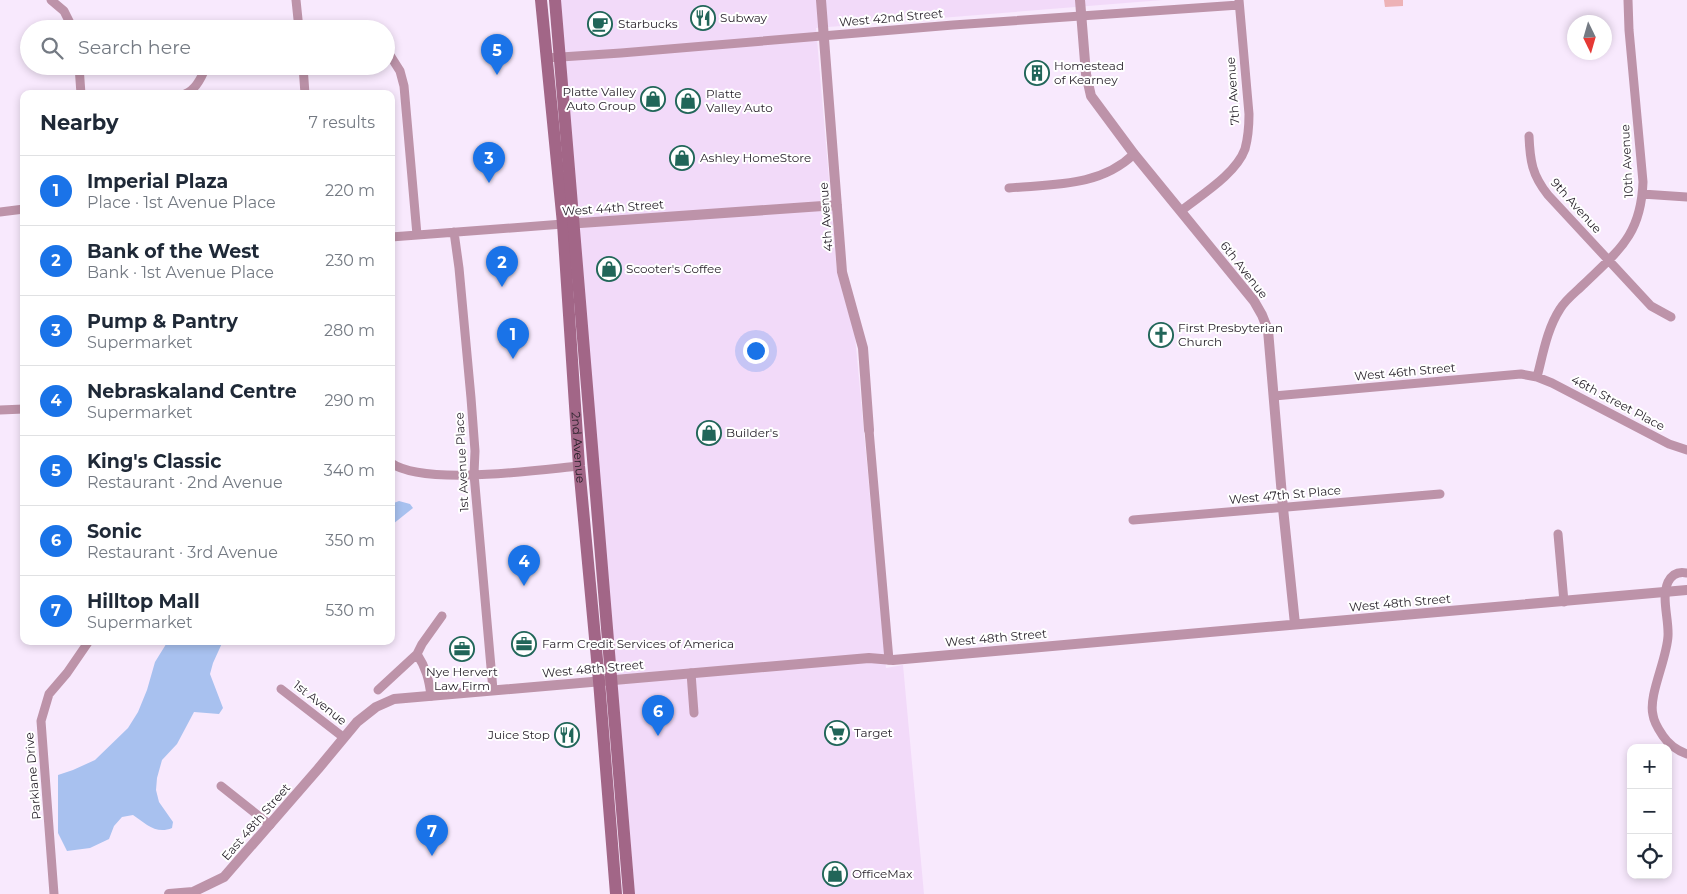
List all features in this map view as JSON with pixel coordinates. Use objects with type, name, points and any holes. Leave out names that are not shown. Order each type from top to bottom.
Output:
[{"type":"main road","name":"2nd Avenue","points":[[541,0],[546,58],[568,224],[605,681],[616,894]]},
{"type":"main road","name":"2nd Avenue","points":[[555,0],[568,224],[578,466],[629,894]]},
{"type":"street","points":[[51,0],[64,11],[68,20]]},
{"type":"street","points":[[296,0],[299,20]]},
{"type":"street","name":"4th Avenue","points":[[821,0],[842,272],[863,348],[869,430]]},
{"type":"street","name":"6th Avenue","points":[[1080,0],[1086,74],[1091,96],[1134,154],[1254,301],[1268,330],[1295,624]]},
{"type":"street","name":"10th Avenue","points":[[1537,377],[1548,335],[1560,308],[1621,247],[1632,233],[1638,220],[1642,194],[1640,146],[1628,0]]},
{"type":"street","name":"West 42nd Street","points":[[546,58],[1239,3]]},
{"type":"street","name":"7th Avenue","points":[[1181,211],[1232,169],[1244,150],[1249,114],[1239,3]]},
{"type":"street","points":[[395,63],[400,71],[404,86],[417,236]]},
{"type":"street","points":[[80,75],[81,90]]},
{"type":"street","points":[[192,90],[202,75]]},
{"type":"street","points":[[304,75],[305,90]]},
{"type":"street","name":"9th Avenue","points":[[1529,136],[1531,165],[1541,186],[1651,306],[1671,317]]},
{"type":"street","points":[[1008,188],[1082,181],[1103,175],[1123,164],[1134,154]]},
{"type":"street","points":[[1642,194],[1687,197]]},
{"type":"street","name":"West 44th Street","points":[[395,237],[837,205]]},
{"type":"street","points":[[0,212],[20,210]]},
{"type":"street","name":"1st Avenue Place","points":[[454,232],[472,415],[475,451],[474,474],[493,690]]},
{"type":"street","name":"West 46th Street","points":[[1274,396],[1506,375],[1520,374],[1537,377]]},
{"type":"street","name":"46th Street Place","points":[[1537,377],[1669,444],[1687,450]]},
{"type":"street","points":[[0,410],[20,409]]},
{"type":"street","points":[[869,430],[889,660]]},
{"type":"street","points":[[395,466],[413,473],[428,475],[474,474],[578,466]]},
{"type":"street","name":"West 47th St Place","points":[[1133,520],[1440,494]]},
{"type":"street","points":[[1558,534],[1564,602]]},
{"type":"street","points":[[1687,574],[1677,573],[1673,575],[1667,584],[1665,592],[1668,636],[1664,662],[1653,698],[1652,710],[1654,721],[1668,743],[1687,754]]},
{"type":"street","name":"West 48th Street","points":[[343,737],[357,722],[376,707],[394,699],[869,658],[889,660],[1687,590]]},
{"type":"street","points":[[378,690],[417,654],[442,616]]},
{"type":"street","name":"Parklane Drive","points":[[54,894],[41,721],[49,694],[67,673],[86,645]]},
{"type":"street","points":[[417,654],[426,668],[431,696]]},
{"type":"street","points":[[691,673],[694,713]]},
{"type":"street","name":"1st Avenue","points":[[281,689],[343,737]]},
{"type":"street","name":"East 48th Street","points":[[169,894],[193,892],[224,877],[318,769],[343,737]]},
{"type":"street","points":[[220,786],[270,825]]},
{"type":"shaded area","points":[[559,0],[1163,0],[816,28],[837,272],[855,336],[886,668],[903,665],[924,894],[635,894]]},
{"type":"shaded area","points":[[1384,0],[1403,0],[1403,6],[1385,7]]},
{"type":"water","points":[[399,501],[410,504],[413,508],[395,522],[395,502]]},
{"type":"water","points":[[166,645],[221,645],[210,674],[223,708],[219,714],[194,712],[177,744],[162,760],[157,778],[156,790],[159,802],[173,822],[172,828],[166,830],[156,829],[133,815],[122,817],[114,826],[109,839],[90,848],[67,851],[58,833],[58,775],[95,760],[128,728],[138,712],[147,690],[155,662]]},
{"type":"place","name":"Subway","points":[[703,18]]},
{"type":"place","name":"Starbucks","points":[[600,24]]},
{"type":"place","name":"Homestead of Kearney","points":[[1037,73]]},
{"type":"place","name":"King's Classic","points":[[497,75]]},
{"type":"place","name":"Platte Valley Auto Group","points":[[653,99]]},
{"type":"place","name":"Platte Valley Auto","points":[[688,101]]},
{"type":"place","name":"Ashley HomeStore","points":[[682,158]]},
{"type":"place","name":"Pump & Pantry","points":[[489,183]]},
{"type":"place","name":"Scooter's Coffee","points":[[609,269]]},
{"type":"place","name":"Bank of the West","points":[[502,287]]},
{"type":"place","name":"First Presbyterian Church","points":[[1161,335]]},
{"type":"place","name":"Imperial Plaza","points":[[513,359]]},
{"type":"place","name":"Builder's","points":[[709,433]]},
{"type":"place","name":"Nebraskaland Centre","points":[[524,586]]},
{"type":"place","name":"Farm Credit Services of America","points":[[524,644]]},
{"type":"place","name":"Nye Hervert Law Firm","points":[[462,649]]},
{"type":"place","name":"Target","points":[[837,733]]},
{"type":"place","name":"Juice Stop","points":[[567,735]]},
{"type":"place","name":"Sonic","points":[[658,736]]},
{"type":"place","name":"Hilltop Mall","points":[[432,856]]},
{"type":"place","name":"OfficeMax","points":[[835,874]]}]
